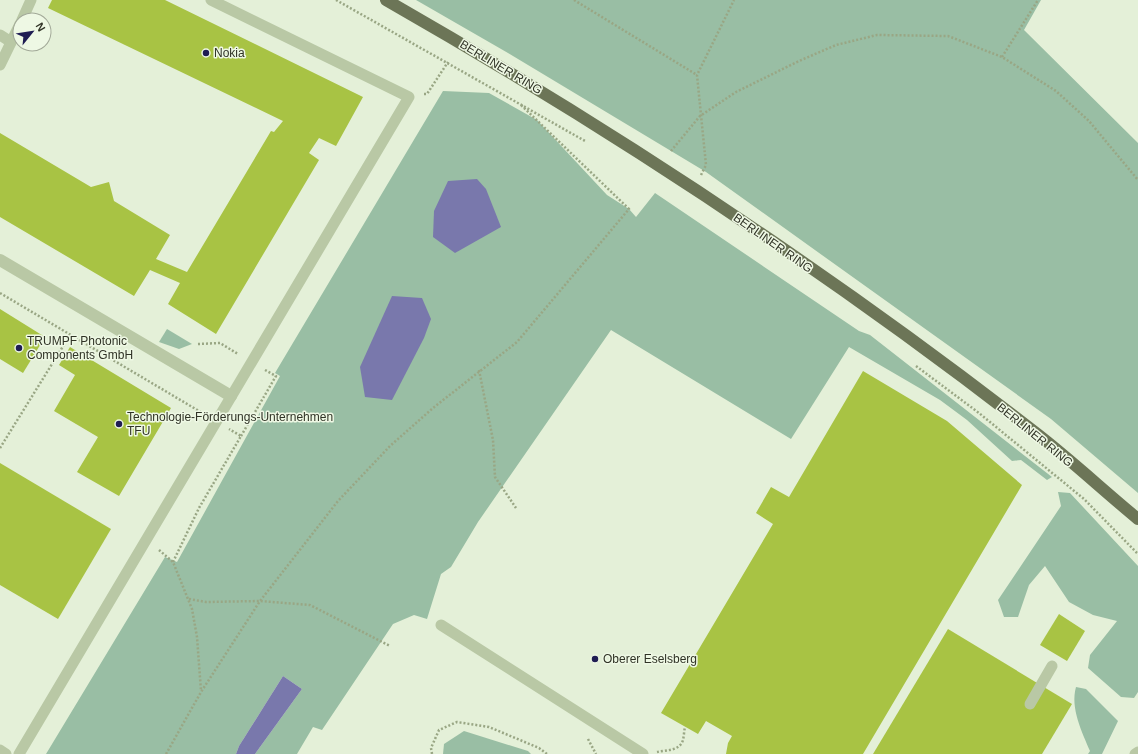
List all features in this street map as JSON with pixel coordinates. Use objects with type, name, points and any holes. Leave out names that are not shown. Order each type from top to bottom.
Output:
[{"type":"main road","name":"BERLINER RING","points":[[386,0],[590,120],[694,188],[880,317],[1038,434],[1138,519]]},
{"type":"street","points":[[0,260],[231,396]]},
{"type":"lane","points":[[26,12],[31,0]]},
{"type":"lane","points":[[18,754],[409,97],[211,0]]},
{"type":"lane","points":[[0,35],[11,42],[0,65]]},
{"type":"lane","points":[[441,625],[643,754]]},
{"type":"lane","points":[[1030,704],[1052,666]]},
{"type":"lane","points":[[0,750],[6,754]]},
{"type":"path","points":[[336,0],[590,143]]},
{"type":"path","points":[[574,0],[697,75]]},
{"type":"path","points":[[694,188],[706,165],[697,75],[734,0]]},
{"type":"path","points":[[1002,57],[1038,0]]},
{"type":"path","points":[[671,151],[700,116],[736,92],[799,61],[836,45],[877,35],[948,36],[1002,57],[1056,91],[1090,121],[1138,180]]},
{"type":"path","points":[[409,97],[427,94],[448,62]]},
{"type":"path","points":[[166,754],[201,692],[260,601],[338,501],[385,451],[433,408],[479,370],[517,342],[629,209],[518,102]]},
{"type":"path","points":[[0,293],[241,436]]},
{"type":"path","points":[[0,448],[70,335]]},
{"type":"path","points":[[916,365],[1060,478],[1084,499],[1138,554]]},
{"type":"path","points":[[479,370],[493,440],[495,477],[516,508]]},
{"type":"path","points":[[201,692],[197,637],[188,599],[173,562],[193,519],[276,376]]},
{"type":"path","points":[[188,599],[206,602],[260,601],[310,605],[390,646]]},
{"type":"path","points":[[432,754],[431,748],[439,730],[457,722],[489,727],[540,748],[546,754]]},
{"type":"path","points":[[656,754],[662,751],[670,751],[678,746],[683,741],[685,727]]},
{"type":"green space","points":[[416,0],[1041,0],[1024,30],[1138,143],[1138,493],[1051,419],[706,172],[508,53]]},
{"type":"green space","points":[[443,91],[489,93],[537,120],[607,195],[629,209],[636,217],[655,193],[859,331],[870,335],[1052,477],[1047,480],[1021,460],[1012,461],[967,420],[940,400],[849,347],[791,439],[611,330],[478,522],[451,567],[441,574],[427,619],[414,615],[393,624],[322,730],[313,727],[297,754],[255,754],[302,689],[283,676],[239,746],[236,754],[46,754],[165,557],[177,562],[280,376],[275,373]]},
{"type":"green space","points":[[167,329],[192,344],[179,349],[159,342]]},
{"type":"green space","points":[[1058,492],[1070,493],[1138,566],[1138,692],[1134,698],[1121,697],[1088,668],[1090,655],[1117,621],[1093,615],[1069,602],[1045,566],[1029,585],[1018,617],[1004,617],[998,600],[1061,506]]},
{"type":"green space","points":[[1076,687],[1086,689],[1118,721],[1102,754],[1088,754],[1090,751],[1080,728],[1076,711]]},
{"type":"green space","points":[[464,731],[528,751],[531,754],[443,754],[444,744]]},
{"type":"water","points":[[477,179],[486,189],[501,227],[455,253],[433,237],[434,211],[448,181]]},
{"type":"water","points":[[392,296],[422,298],[431,319],[424,338],[392,400],[365,397],[360,367]]},
{"type":"water","points":[[283,676],[302,689],[255,754],[236,754],[239,746]]},
{"type":"building","points":[[52,0],[165,0],[363,97],[336,146],[319,138],[309,153],[319,160],[216,334],[168,304],[180,283],[150,270],[134,296],[0,217],[0,133],[91,187],[109,182],[114,201],[170,235],[156,259],[187,272],[271,131],[274,132],[283,121],[48,8]]},
{"type":"building","name":"TRUMPF Photonic Components GmbH","points":[[0,309],[45,337],[23,373],[0,359]]},
{"type":"building","name":"Technologie-Förderungs-Unternehmen TFU","points":[[70,347],[171,408],[119,496],[77,472],[98,437],[54,411],[75,375],[59,365]]},
{"type":"building","points":[[863,371],[947,421],[1022,485],[863,754],[726,754],[728,743],[732,736],[706,721],[698,734],[661,713],[773,524],[756,513],[771,487],[789,497]]},
{"type":"building","points":[[0,463],[111,529],[58,619],[0,585]]},
{"type":"building","points":[[1059,614],[1085,631],[1067,661],[1040,645]]},
{"type":"building","points":[[948,629],[1072,704],[1042,754],[873,754]]},
{"type":"place","name":"Nokia","points":[[206,53]]},
{"type":"place","name":"TRUMPF Photonic Components GmbH","points":[[19,348]]},
{"type":"place","name":"Technologie-Förderungs-Unternehmen TFU","points":[[119,424]]},
{"type":"place","name":"Oberer Eselsberg","points":[[595,659]]}]
